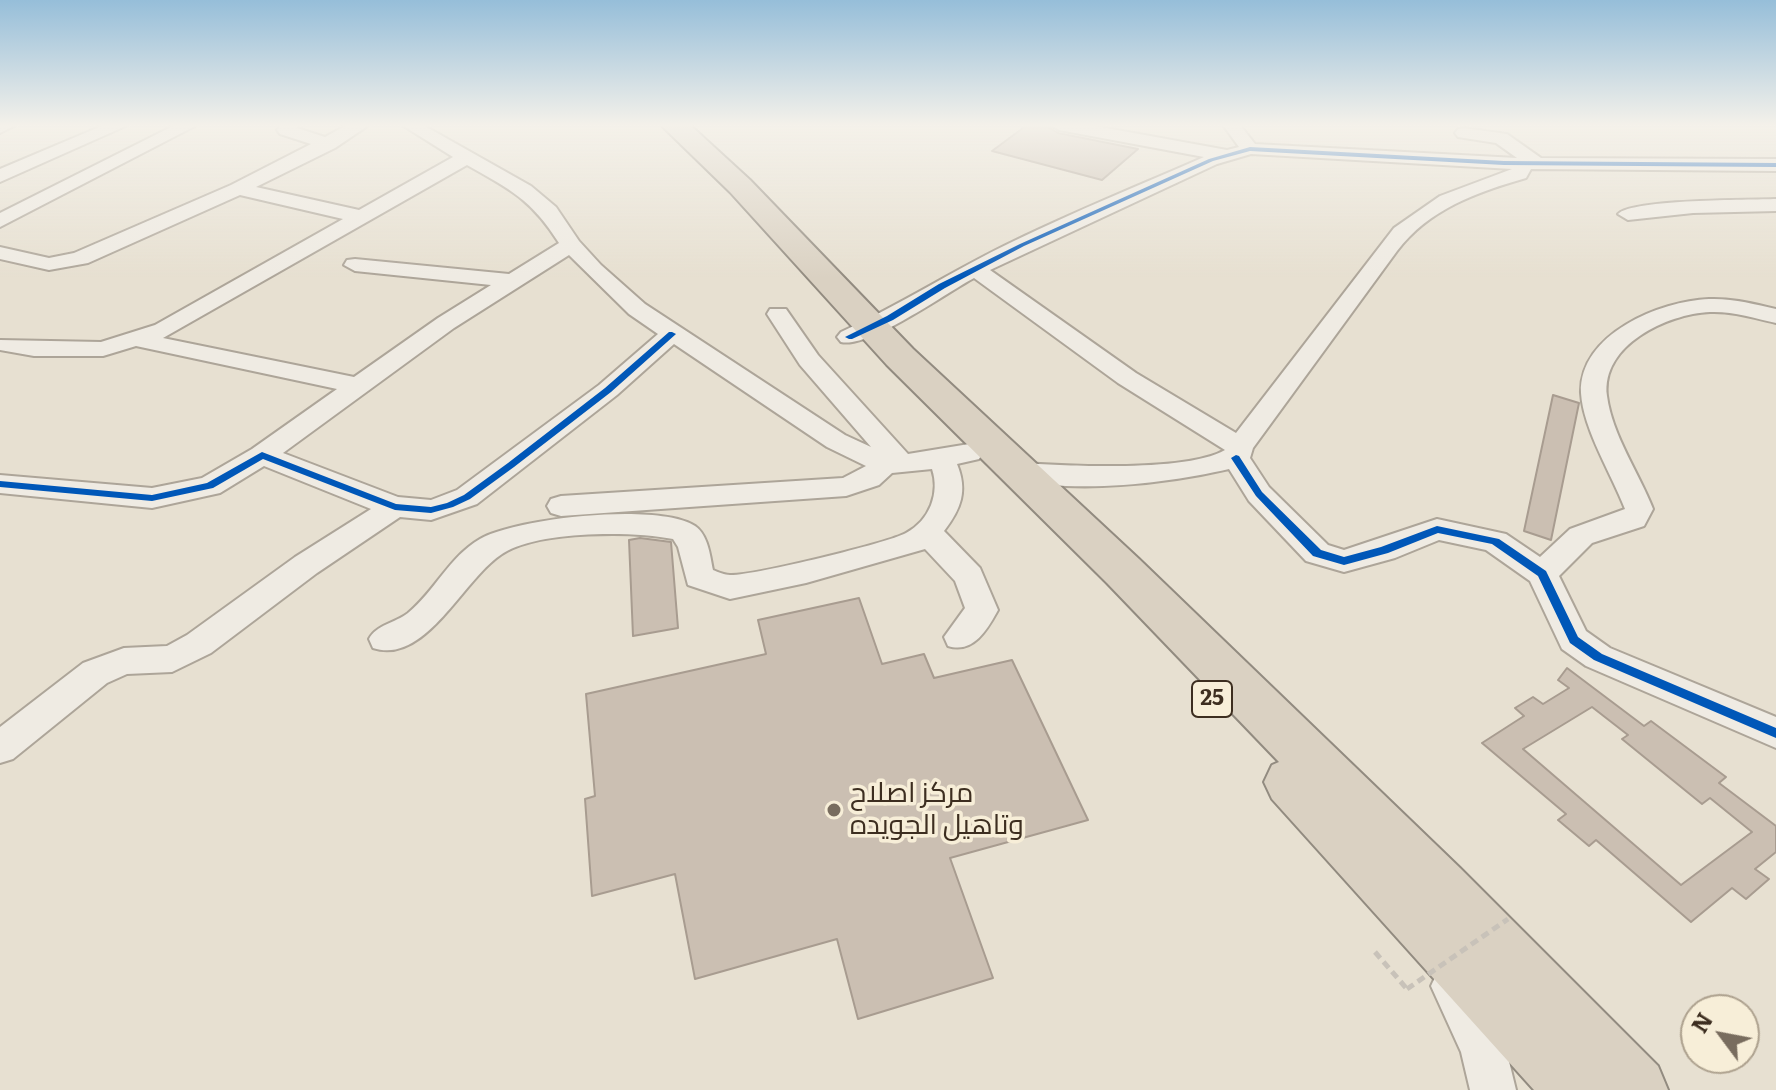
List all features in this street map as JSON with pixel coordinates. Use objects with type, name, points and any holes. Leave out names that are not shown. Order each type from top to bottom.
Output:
[{"type":"highway","name":"25","points":[[700,176],[854,324],[900,357],[1022,472],[1439,888],[1634,1090]]},
{"type":"highway","name":"25","points":[[730,176],[854,324],[903,392],[955,456],[1105,585],[1395,932],[1580,1090]]},
{"type":"street","points":[[0,221],[85,176]]},
{"type":"street","points":[[0,253],[49,264],[80,258],[265,176]]},
{"type":"street","points":[[7,345],[78,351],[140,340],[184,320],[434,176]]},
{"type":"street","points":[[497,176],[549,211],[571,245],[593,270],[637,309],[836,441],[894,464]]},
{"type":"street","points":[[854,324],[903,311],[976,269],[1177,176]]},
{"type":"street","points":[[1022,472],[1118,477],[1196,469],[1238,452],[1390,244],[1409,225],[1456,195],[1513,176]]},
{"type":"street","points":[[0,184],[48,194]]},
{"type":"street","points":[[238,189],[361,217]]},
{"type":"street","points":[[1628,214],[1693,207],[1776,205]]},
{"type":"street","points":[[0,484],[152,498],[210,486],[262,455],[446,323],[571,245]]},
{"type":"street","points":[[355,265],[513,281]]},
{"type":"street","points":[[976,269],[1041,319],[1238,452],[1259,494],[1317,553],[1344,561],[1437,529],[1495,541],[1542,574],[1574,640],[1598,657],[1776,733]]},
{"type":"street","points":[[1542,574],[1581,536],[1634,519],[1639,509],[1594,393],[1601,359],[1629,333],[1667,314],[1705,306],[1776,316]]},
{"type":"street","points":[[778,314],[809,360],[894,464]]},
{"type":"street","points":[[262,455],[395,507],[431,510],[467,497],[608,390],[672,334]]},
{"type":"street","points":[[140,340],[360,386]]},
{"type":"street","points":[[385,639],[416,626],[432,613],[460,571],[483,552],[505,538],[527,532],[635,526],[676,529],[689,537],[694,546],[699,577],[730,587],[806,572],[916,541],[927,532],[945,507],[955,456],[894,464],[869,478],[832,489],[561,506]]},
{"type":"street","points":[[0,748],[95,673],[124,661],[172,659],[199,644],[315,559],[395,507]]},
{"type":"street","points":[[927,532],[969,576],[982,610],[960,637]]},
{"type":"street","points":[[1395,932],[1470,1016],[1483,1049],[1493,1090]]},
{"type":"path","points":[[1395,932],[1407,989],[1508,919]]},
{"type":"building","points":[[1086,176],[1107,176],[1102,180]]},
{"type":"building","points":[[1553,395],[1579,403],[1551,540],[1524,531]]},
{"type":"building","points":[[640,538],[671,542],[678,628],[633,636],[629,540]]},
{"type":"building","name":"مركز اصلاح وتاهيل الجويده","points":[[859,598],[882,664],[924,654],[934,678],[1012,660],[1088,820],[950,858],[993,978],[858,1019],[837,939],[695,979],[675,874],[592,896],[585,799],[595,796],[586,694],[766,654],[758,620]]},
{"type":"building","points":[[1567,668],[1644,726],[1651,721],[1726,777],[1719,783],[1776,826],[1776,852],[1755,869],[1769,879],[1746,899],[1732,888],[1691,922],[1596,840],[1589,846],[1558,820],[1566,814],[1482,743],[1524,716],[1515,708],[1533,697],[1543,704],[1569,688],[1558,680]],"holes":[[[1592,707],[1628,735],[1622,739],[1702,804],[1710,798],[1752,832],[1681,885],[1523,749]]]},
{"type":"cycle path","points":[[849,337],[890,318],[942,286],[1022,245],[1176,176]]},
{"type":"cycle path","points":[[0,484],[152,498],[210,486],[262,455],[395,507],[431,510],[467,497],[511,465],[608,390],[672,334]]},
{"type":"cycle path","points":[[1236,458],[1259,494],[1317,553],[1344,561],[1384,550],[1437,529],[1495,541],[1542,574],[1574,640],[1598,657],[1776,733]]},
{"type":"place","name":"مركز اصلاح وتاهيل الجويده","points":[[834,810]]}]
